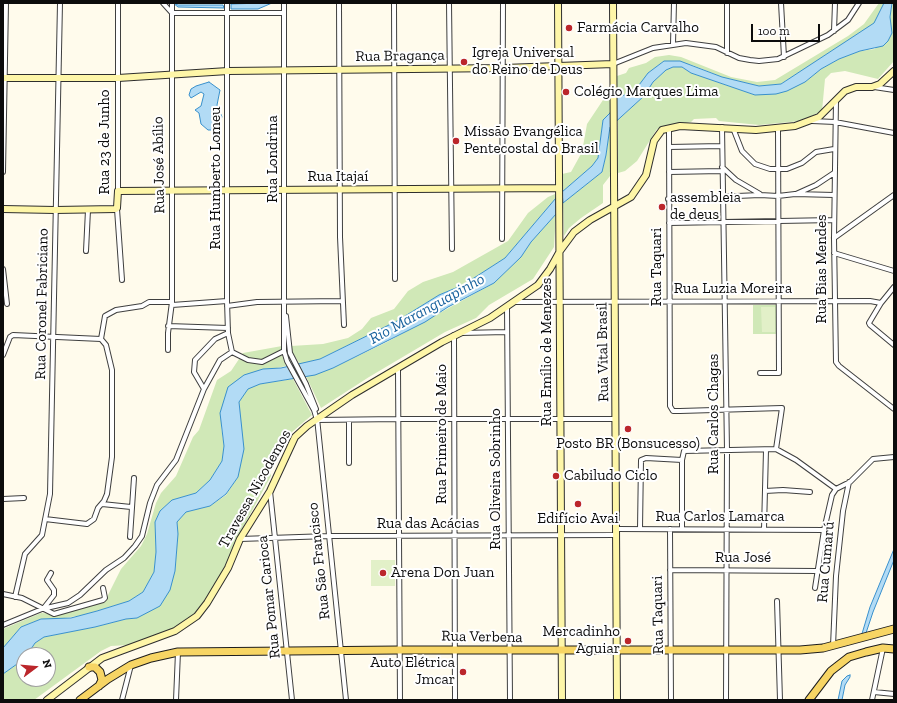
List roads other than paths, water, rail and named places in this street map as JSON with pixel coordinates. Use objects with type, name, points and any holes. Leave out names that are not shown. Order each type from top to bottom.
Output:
[{"type":"main road","name":"Rua Verbena","points":[[80,700],[131,665],[151,658],[178,652],[399,650],[813,650],[894,629]]},
{"type":"main road","points":[[809,700],[831,671],[849,658],[883,648],[894,649]]},
{"type":"main road","points":[[89,667],[95,667],[100,672],[102,680],[99,686]]},
{"type":"street","points":[[3,172],[6,3]]},
{"type":"street","name":"Rua Coronel Fabriciano","points":[[15,597],[23,560],[28,551],[40,538],[50,494],[52,468],[55,210],[60,3]]},
{"type":"street","name":"Rua 23 de Junho","points":[[118,3],[117,209],[122,280]]},
{"type":"street","points":[[163,3],[172,13],[284,13]]},
{"type":"street","name":"Rua José Abílio","points":[[168,350],[168,326],[172,303],[170,74],[172,3]]},
{"type":"street","name":"Rua Humberto Lomeu","points":[[227,3],[227,306],[228,333],[232,352]]},
{"type":"street","name":"Rua Londrina","points":[[284,3],[285,315]]},
{"type":"street","points":[[339,3],[340,190],[342,301],[344,325]]},
{"type":"street","points":[[394,3],[395,279]]},
{"type":"street","points":[[449,3],[452,249]]},
{"type":"street","points":[[502,239],[504,68],[503,3]]},
{"type":"street","name":"Rua Emílio de Menezes","points":[[558,3],[562,700]]},
{"type":"street","name":"Rua Vital Brasil","points":[[613,3],[616,419],[616,700]]},
{"type":"street","points":[[673,44],[674,3]]},
{"type":"street","points":[[726,3],[727,53]]},
{"type":"street","points":[[781,3],[784,57]]},
{"type":"street","points":[[834,31],[835,3]]},
{"type":"street","name":"Rua Bragança","points":[[4,78],[118,78],[228,71],[558,67],[613,64],[642,52],[673,44],[686,43],[716,47],[739,58],[759,61],[784,57],[823,38],[848,20],[859,3]]},
{"type":"street","points":[[872,87],[885,81],[894,71]]},
{"type":"street","points":[[669,128],[680,126],[733,127],[756,130],[795,126],[812,121],[826,112],[845,91],[856,87],[872,87],[894,90]]},
{"type":"street","name":"Rua Bias Mendes","points":[[836,100],[834,149],[834,301],[836,362],[839,366],[894,409]]},
{"type":"street","points":[[812,121],[835,122],[894,133]]},
{"type":"street","name":"Rua Carlos Chagas","points":[[722,127],[727,450],[725,570],[726,700]]},
{"type":"street","points":[[733,127],[738,143],[748,158],[763,167],[787,170],[802,164],[821,150],[834,149]]},
{"type":"street","name":"Rua Taquari","points":[[669,128],[668,198],[670,406],[673,410],[726,410]]},
{"type":"street","name":"Travessa Nicodemos","points":[[47,700],[89,667],[110,654],[175,631],[197,616],[207,603],[228,568],[240,539],[270,491],[283,459],[295,437],[307,426],[352,395],[457,334],[490,318],[541,281],[574,232],[582,225],[631,197],[646,175],[654,141],[662,130],[669,128]]},
{"type":"street","points":[[760,373],[779,373],[778,128]]},
{"type":"street","points":[[669,147],[722,146]]},
{"type":"street","points":[[669,172],[722,169],[760,195]]},
{"type":"street","points":[[795,194],[816,185],[834,173]]},
{"type":"street","name":"Rua Itajaí","points":[[118,191],[503,188],[559,190]]},
{"type":"street","points":[[668,198],[760,195],[778,196],[795,194],[834,195]]},
{"type":"street","points":[[834,238],[894,195]]},
{"type":"street","points":[[3,209],[117,209]]},
{"type":"street","points":[[86,251],[88,210]]},
{"type":"street","points":[[669,223],[834,220]]},
{"type":"street","points":[[834,253],[894,271]]},
{"type":"street","points":[[3,269],[7,304]]},
{"type":"street","points":[[894,287],[881,303],[869,323],[894,345]]},
{"type":"street","points":[[45,518],[87,524],[94,519],[98,508],[102,504],[107,494],[112,457],[112,370],[106,345],[101,339],[103,319],[107,313],[142,306],[149,302],[172,303],[227,301]]},
{"type":"street","points":[[227,306],[257,302],[342,301]]},
{"type":"street","name":"Rua Luzia Moreira","points":[[514,302],[870,301],[881,303]]},
{"type":"street","name":"Rua Oliveira Sobrinho","points":[[506,307],[510,700]]},
{"type":"street","points":[[285,315],[284,351],[287,362],[314,410],[317,420]]},
{"type":"street","points":[[285,315],[289,347],[317,411],[317,420]]},
{"type":"street","points":[[168,326],[228,328]]},
{"type":"street","points":[[457,334],[507,332]]},
{"type":"street","points":[[204,389],[194,372],[194,360],[215,339],[228,333]]},
{"type":"street","name":"Rua Primeiro de Maio","points":[[455,700],[453,418],[457,334]]},
{"type":"street","points":[[3,355],[10,337],[13,335],[101,339]]},
{"type":"street","points":[[3,625],[42,609],[68,603],[80,595],[106,570],[124,558],[135,546],[142,536],[155,490],[176,460],[204,389],[216,366],[226,355],[232,352],[248,360],[262,362],[284,351]]},
{"type":"street","points":[[398,369],[400,700]]},
{"type":"street","points":[[726,410],[782,408],[776,449]]},
{"type":"street","points":[[317,420],[399,418],[616,419]]},
{"type":"street","name":"Rua São Francisco","points":[[317,420],[346,700]]},
{"type":"street","points":[[349,420],[349,464]]},
{"type":"street","points":[[682,529],[682,453],[685,451],[776,449],[796,460],[836,490]]},
{"type":"street","points":[[764,529],[766,450]]},
{"type":"street","points":[[815,588],[829,503],[836,490],[850,482],[874,459],[894,457]]},
{"type":"street","points":[[640,529],[641,460],[646,458],[682,460]]},
{"type":"street","points":[[130,536],[131,507],[134,496],[134,478]]},
{"type":"street","name":"Rua Cumarú","points":[[833,646],[836,576],[844,500],[850,482]]},
{"type":"street","points":[[765,491],[783,490],[810,492]]},
{"type":"street","name":"Rua Pomar Carioca","points":[[270,491],[292,700]]},
{"type":"street","points":[[3,499],[24,498]]},
{"type":"street","points":[[102,504],[131,507]]},
{"type":"street","name":"Rua Carlos Lamarca","points":[[616,532],[640,529],[824,530]]},
{"type":"street","name":"Rua Taquari","points":[[670,529],[671,700]]},
{"type":"street","name":"Rua das Acácias","points":[[240,539],[329,536],[508,536],[616,532]]},
{"type":"street","name":"Rua José","points":[[670,570],[817,571]]},
{"type":"street","points":[[42,609],[54,594],[54,590],[47,580],[51,573]]},
{"type":"street","points":[[3,594],[22,598],[54,614],[103,600],[105,598],[103,588]]},
{"type":"street","points":[[777,601],[780,650],[780,700]]},
{"type":"street","points":[[872,700],[883,648]]},
{"type":"street","points":[[176,700],[178,652]]},
{"type":"street","points":[[122,700],[131,665]]},
{"type":"street","points":[[874,692],[894,694]]},
{"type":"water","points":[[173,3],[178,5],[223,5],[224,8],[178,7]]},
{"type":"water","points":[[272,3],[258,9],[231,9],[231,4]]},
{"type":"water","points":[[884,3],[892,3],[890,17],[892,33],[888,41],[883,46],[860,51],[839,59],[821,69],[805,82],[787,91],[776,94],[755,95],[691,73],[682,67],[673,67],[666,70],[653,82],[644,96],[610,127],[602,172],[563,203],[562,192],[592,166],[598,158],[603,120],[610,113],[617,97],[629,94],[636,89],[648,73],[664,61],[680,61],[722,77],[759,86],[781,84],[874,23]]},
{"type":"water","points":[[209,82],[220,90],[217,105],[222,117],[213,130],[208,130],[201,124],[199,113],[195,110],[201,106],[204,94],[201,92],[191,98],[189,95],[191,89]]},
{"type":"water","name":"Rio Maranguapinho","points":[[556,198],[556,214],[531,242],[521,257],[494,283],[448,307],[425,322],[333,368],[315,375],[260,384],[248,389],[239,402],[244,449],[238,477],[226,494],[210,506],[186,512],[177,522],[178,534],[175,571],[170,590],[160,606],[137,618],[126,619],[44,637],[35,643],[32,647],[16,647],[16,665],[3,674],[3,648],[21,627],[41,619],[71,618],[97,611],[129,601],[143,592],[154,572],[156,552],[155,522],[160,511],[172,500],[196,493],[210,480],[222,461],[224,446],[220,413],[228,387],[244,375],[263,369],[281,368],[320,359],[397,321],[439,295],[463,285],[505,258]]},
{"type":"water","points":[[894,549],[894,560],[865,636],[861,637],[870,607]]},
{"type":"water","points":[[850,675],[845,685],[842,700],[838,700],[842,681]]},
{"type":"place","name":"Farmácia Carvalho","points":[[569,28]]},
{"type":"place","name":"Igreja Universal do Reino de Deus","points":[[464,62]]},
{"type":"place","name":"Colégio Marques Lima","points":[[566,92]]},
{"type":"place","name":"Missão Evangélica Pentecostal do Brasil","points":[[456,141]]},
{"type":"place","name":"assembleia de deus","points":[[662,207]]},
{"type":"place","name":"Posto BR (Bonsucesso)","points":[[628,429]]},
{"type":"place","name":"Cabiludo Ciclo","points":[[556,476]]},
{"type":"place","name":"Edifício Avai","points":[[578,504]]},
{"type":"place","name":"Arena Don Juan","points":[[383,573]]},
{"type":"place","name":"Mercadinho Aguiar","points":[[628,641]]},
{"type":"place","name":"Auto Elétrica Jmcar","points":[[463,672]]}]
